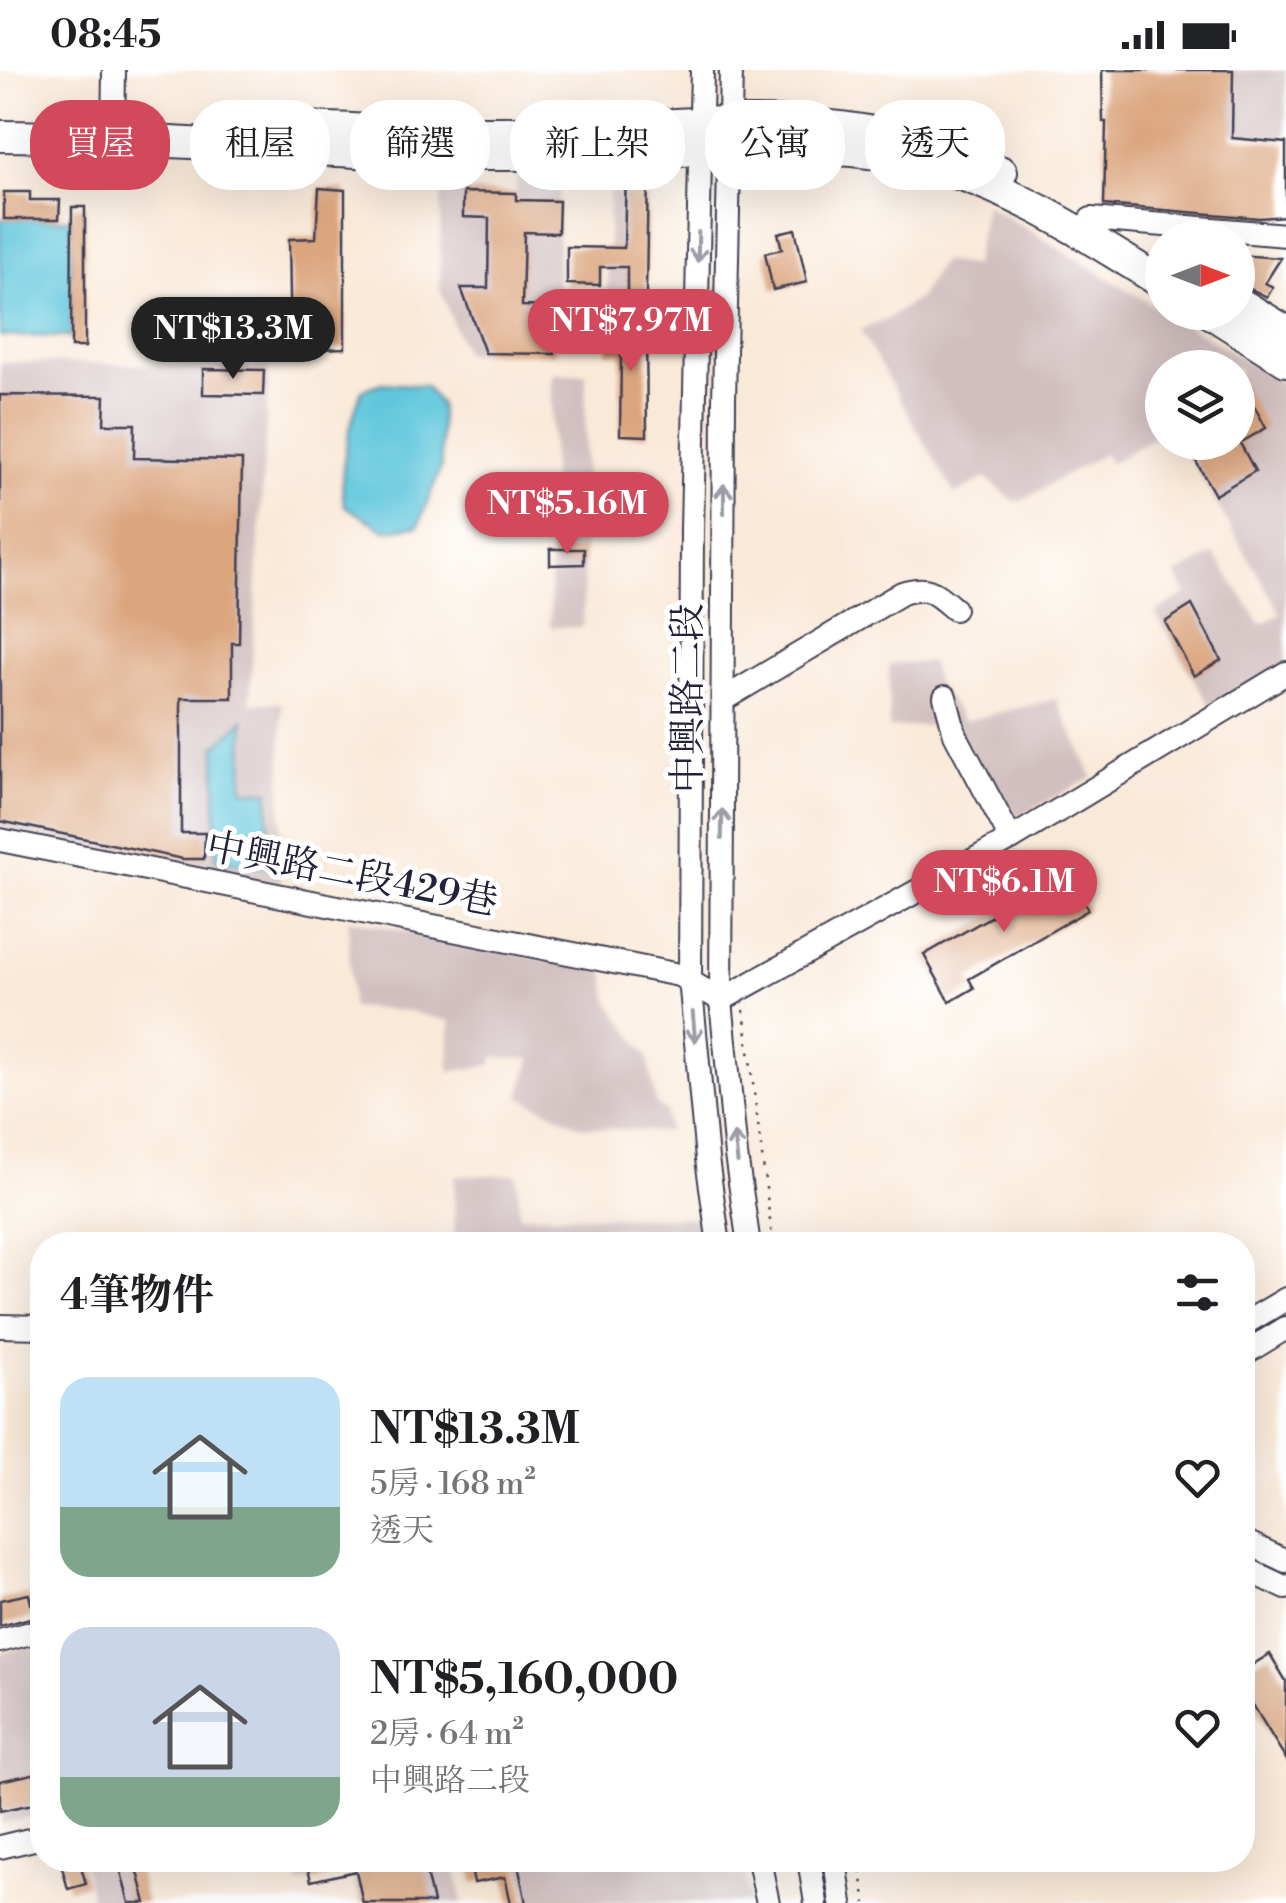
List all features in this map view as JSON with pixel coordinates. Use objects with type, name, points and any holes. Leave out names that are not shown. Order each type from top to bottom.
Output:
[{"type":"main road","points":[[0,115],[30,118]]},
{"type":"main road","points":[[845,126],[889,132],[962,153],[1030,184],[1145,250]]},
{"type":"main road","points":[[170,133],[391,154],[705,135]]},
{"type":"main road","points":[[0,136],[30,134]]},
{"type":"main road","points":[[845,150],[927,164],[987,184],[1090,238],[1145,272]]},
{"type":"main road","points":[[1255,312],[1286,331]]},
{"type":"main road","points":[[1237,330],[1286,361]]},
{"type":"street","points":[[113,100],[114,70]]},
{"type":"street","points":[[702,70],[707,100]]},
{"type":"street","points":[[723,100],[731,70]]},
{"type":"street","name":"中興路二段","points":[[709,190],[696,363],[690,979],[706,1159],[717,1232]]},
{"type":"street","name":"中興路二段","points":[[716,190],[724,364],[724,699],[732,1002],[748,1232]]},
{"type":"street","points":[[1091,218],[1286,235]]},
{"type":"street","points":[[696,363],[724,364]]},
{"type":"street","points":[[724,699],[902,593],[919,588],[934,593],[954,609]]},
{"type":"street","points":[[690,979],[732,1002],[1286,673]]},
{"type":"street","points":[[946,697],[955,734],[1011,839]]},
{"type":"street","name":"中興路二段429巷","points":[[0,840],[690,979]]},
{"type":"street","points":[[1255,1317],[1286,1299]]},
{"type":"street","points":[[0,1326],[30,1327]]},
{"type":"street","points":[[1255,1347],[1286,1328]]},
{"type":"street","points":[[1255,1546],[1286,1561]]},
{"type":"street","points":[[1255,1573],[1286,1588]]},
{"type":"street","points":[[0,1640],[30,1633]]},
{"type":"street","points":[[0,1846],[30,1840]]},
{"type":"street","points":[[761,1872],[768,1903]]},
{"type":"street","points":[[811,1872],[816,1903]]},
{"type":"street","points":[[837,1872],[841,1903]]},
{"type":"path","points":[[732,1002],[771,1232]]},
{"type":"path","points":[[862,1872],[866,1903]]},
{"type":"shaded area","points":[[1102,70],[1286,70],[1286,138],[1103,122]]},
{"type":"shaded area","points":[[441,190],[464,190],[463,217],[489,218],[488,288],[461,289],[485,353],[464,353],[440,289]]},
{"type":"shaded area","points":[[516,190],[560,190],[555,354],[511,353]]},
{"type":"shaded area","points":[[610,190],[648,190],[646,322],[607,322]]},
{"type":"shaded area","points":[[985,204],[1145,300],[1145,330],[1195,330],[1228,350],[1145,350],[1145,442],[1110,464],[1104,453],[1021,501],[1014,501],[985,478],[955,495],[860,330],[887,319],[919,298],[941,261],[973,266]]},
{"type":"shaded area","points":[[0,362],[269,367],[250,703],[282,703],[281,886],[0,830]]},
{"type":"shaded area","points":[[1255,366],[1286,385],[1286,663],[1211,708],[1155,613],[1187,594],[1176,575],[1214,554],[1261,624],[1281,614],[1191,460],[1255,460]]},
{"type":"shaded area","points":[[552,374],[586,374],[583,627],[550,627]]},
{"type":"shaded area","points":[[931,662],[935,681],[964,721],[1056,699],[1093,777],[1000,826],[945,724],[889,728],[889,664]]},
{"type":"shaded area","points":[[348,919],[605,972],[609,1002],[648,1057],[656,1104],[666,1112],[667,1132],[583,1127],[520,1097],[531,1059],[494,1057],[491,1065],[449,1072],[450,1021],[406,1011],[351,1007]]},
{"type":"shaded area","points":[[517,1174],[520,1215],[696,1218],[698,1232],[454,1232],[455,1176]]},
{"type":"shaded area","points":[[30,1646],[30,1817],[0,1824],[0,1653]]},
{"type":"shaded area","points":[[85,1872],[138,1872],[146,1903],[92,1903]]},
{"type":"shaded area","points":[[296,1872],[352,1872],[299,1884]]},
{"type":"shaded area","points":[[352,1872],[456,1872],[463,1903],[360,1903]]},
{"type":"shaded area","points":[[522,1872],[744,1872],[751,1903],[529,1903]]},
{"type":"water","points":[[0,219],[72,219],[71,337],[0,336]]},
{"type":"water","points":[[382,383],[425,386],[440,405],[441,467],[418,526],[385,530],[345,506],[342,479],[353,416],[362,390]]},
{"type":"water","points":[[244,719],[243,790],[269,791],[268,867],[216,860],[216,746]]},
{"type":"building","points":[[1102,70],[1233,70],[1232,138],[1286,143],[1286,216],[1259,218],[1104,205],[1106,122]]},
{"type":"building","points":[[319,190],[345,190],[345,348],[291,350],[289,239],[316,238]]},
{"type":"building","points":[[626,190],[648,190],[646,295],[627,295],[627,267],[600,267],[600,285],[567,284],[567,247],[624,248]]},
{"type":"building","points":[[4,192],[30,192],[30,200],[60,200],[59,219],[4,219]]},
{"type":"building","points":[[463,192],[516,193],[516,200],[559,201],[558,233],[524,232],[522,306],[557,307],[555,354],[485,353],[461,288],[488,288],[489,218],[463,217]]},
{"type":"building","points":[[72,207],[85,207],[85,347],[71,347]]},
{"type":"building","points":[[795,229],[807,282],[773,290],[765,253],[782,249],[778,233]]},
{"type":"building","points":[[1255,256],[1281,258],[1265,283],[1273,287],[1267,297],[1255,291]]},
{"type":"building","points":[[607,322],[646,322],[647,436],[620,435],[621,353],[607,353]]},
{"type":"building","points":[[203,369],[264,370],[263,395],[203,394]]},
{"type":"building","points":[[0,395],[105,396],[104,424],[135,424],[134,458],[242,460],[239,643],[232,643],[232,698],[181,698],[181,833],[205,833],[204,859],[183,859],[0,821]]},
{"type":"building","points":[[1255,408],[1266,428],[1255,434]]},
{"type":"building","points":[[1195,460],[1249,460],[1255,471],[1215,495]]},
{"type":"building","points":[[550,549],[584,549],[584,564],[550,565]]},
{"type":"building","points":[[1192,605],[1221,660],[1194,676],[1165,622]]},
{"type":"building","points":[[1067,873],[1088,910],[969,979],[974,988],[950,1002],[924,955]]},
{"type":"building","points":[[29,1594],[30,1618],[0,1626],[0,1600]]},
{"type":"building","points":[[1270,1654],[1286,1681],[1286,1759],[1255,1708],[1255,1663]]},
{"type":"building","points":[[30,1775],[30,1805],[0,1811],[0,1781]]},
{"type":"building","points":[[63,1872],[82,1872],[86,1884],[68,1889]]},
{"type":"building","points":[[121,1872],[138,1872],[146,1903],[129,1903]]},
{"type":"building","points":[[309,1872],[352,1872],[311,1881]]},
{"type":"building","points":[[356,1872],[426,1872],[433,1903],[363,1903]]},
{"type":"building","points":[[472,1872],[520,1872],[526,1903],[511,1903],[505,1877],[474,1883]]},
{"type":"waterway","points":[[1255,1560],[1286,1575]]}]
